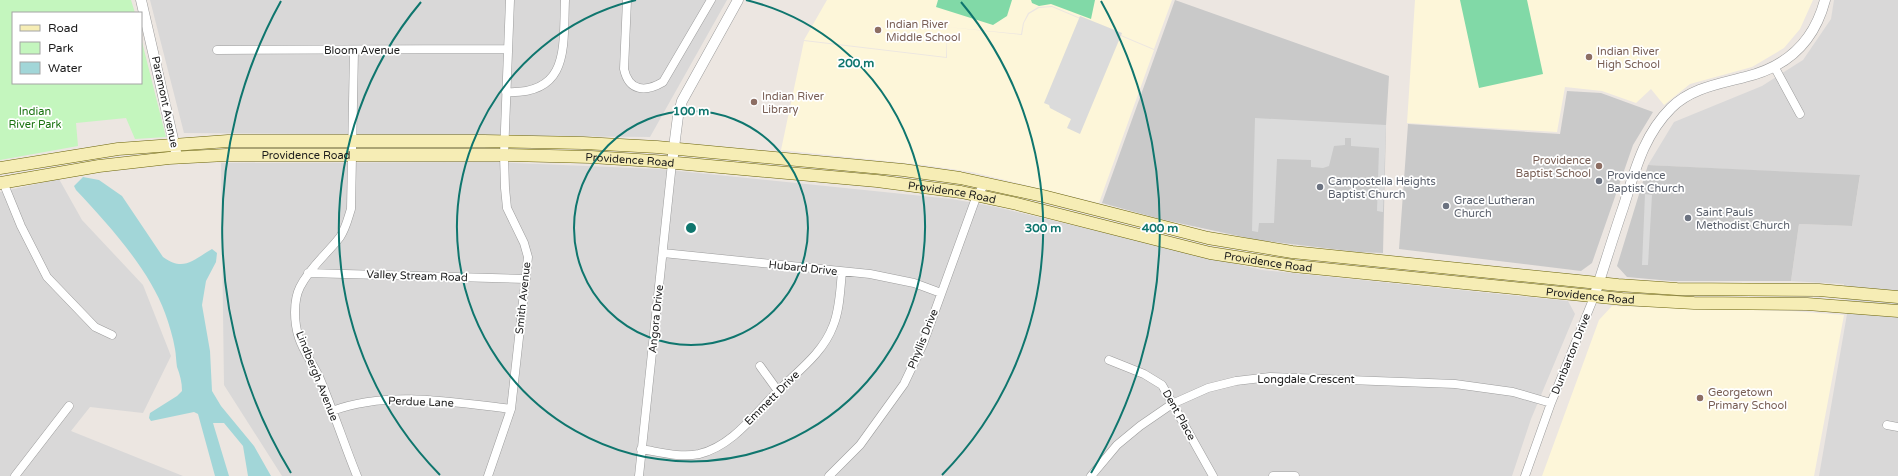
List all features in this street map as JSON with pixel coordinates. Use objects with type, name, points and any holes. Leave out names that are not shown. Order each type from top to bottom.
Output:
[{"type":"main road","name":"Providence Road","points":[[0,168],[72,155],[174,144],[256,140],[504,141],[583,143],[673,149],[903,170],[986,183],[1177,231],[1250,246],[1313,255],[1598,283],[1677,289],[1826,291],[1898,297]]},
{"type":"main road","name":"Providence Road","points":[[1,182],[99,166],[177,158],[254,154],[504,155],[591,157],[891,183],[977,195],[1182,246],[1238,258],[1301,267],[1594,297],[1665,302],[1807,304],[1898,311]]},
{"type":"street","name":"Paramont Avenue","points":[[141,0],[177,158]]},
{"type":"street","name":"Smith Avenue","points":[[488,476],[510,409],[528,258],[524,243],[507,208],[504,141],[510,0]]},
{"type":"street","points":[[506,92],[526,91],[536,88],[552,77],[558,70],[563,52],[565,0]]},
{"type":"street","points":[[627,0],[624,69],[626,77],[630,83],[641,89],[652,88],[663,82],[711,0]]},
{"type":"street","points":[[672,163],[678,116],[682,101],[738,0]]},
{"type":"street","name":"Dunbarton Drive","points":[[1525,476],[1551,403],[1594,297],[1642,149],[1671,108],[1698,90],[1775,68],[1800,47],[1810,34],[1819,18],[1825,0]]},
{"type":"street","name":"Bloom Avenue","points":[[217,50],[508,49]]},
{"type":"street","name":"Lindbergh Avenue","points":[[354,50],[352,209],[346,225],[331,248],[308,273],[299,289],[296,302],[296,320],[299,337],[306,354],[316,371],[357,476]]},
{"type":"street","points":[[1775,68],[1800,114]]},
{"type":"street","name":"Angora Drive","points":[[639,476],[672,163]]},
{"type":"street","points":[[1,182],[47,277],[95,327],[112,336]]},
{"type":"street","name":"Phyllis Drive","points":[[829,476],[860,445],[904,384],[923,344],[977,195],[986,183]]},
{"type":"street","name":"Hubard Drive","points":[[663,253],[890,277],[941,293]]},
{"type":"street","name":"Emmett Drive","points":[[641,449],[686,456],[710,450],[722,444],[741,429],[812,359],[824,344],[833,327],[837,311],[842,272]]},
{"type":"street","name":"Valley Stream Road","points":[[308,273],[526,279]]},
{"type":"street","name":"Dent Place","points":[[1109,360],[1144,374],[1162,386],[1213,476]]},
{"type":"street","points":[[760,366],[778,391]]},
{"type":"street","name":"Longdale Crescent","points":[[1091,476],[1117,445],[1140,426],[1172,404],[1208,388],[1236,381],[1270,377],[1455,384],[1513,392],[1551,403]]},
{"type":"street","name":"Perdue Lane","points":[[332,411],[351,404],[386,400],[444,401],[510,409]]},
{"type":"street","points":[[15,476],[69,406]]},
{"type":"street","points":[[1887,425],[1898,426]]},
{"type":"street","points":[[1273,476],[1295,476]]},
{"type":"shaded area","points":[[150,0],[727,0],[650,137],[184,133]]},
{"type":"shaded area","points":[[827,0],[1172,0],[1154,49],[1052,6],[1038,7],[1028,13],[1023,23],[1021,34],[947,27],[1022,35],[1024,23],[1029,14],[1039,8],[1052,7],[1154,50],[1099,203],[972,172],[924,165],[781,150],[804,41],[947,58],[947,32],[946,57],[804,40]]},
{"type":"shaded area","points":[[1175,0],[1389,76],[1386,125],[1383,253],[1357,252],[1257,240],[1160,219],[1102,203]]},
{"type":"shaded area","name":"Indian River High School","points":[[1415,0],[1813,0],[1800,29],[1784,48],[1752,67],[1690,84],[1664,105],[1651,89],[1636,103],[1602,91],[1565,87],[1557,132],[1407,123]]},
{"type":"shaded area","points":[[1834,0],[1898,0],[1898,476],[1819,476],[1847,314],[1844,284],[1791,281],[1799,224],[1852,226],[1860,176],[1648,165],[1674,122],[1762,86],[1803,60],[1831,19]]},
{"type":"shaded area","points":[[1080,16],[1122,33],[1080,134],[1067,128],[1071,119],[1050,108],[1049,105],[1044,103]]},
{"type":"shaded area","points":[[1567,91],[1601,93],[1653,112],[1633,145],[1592,263],[1581,271],[1399,249],[1408,124],[1560,134]]},
{"type":"shaded area","points":[[1255,118],[1386,125],[1383,212],[1377,211],[1379,148],[1351,146],[1351,138],[1345,138],[1345,145],[1334,146],[1329,166],[1323,168],[1311,167],[1311,160],[1277,159],[1274,223],[1259,223],[1258,232],[1252,231]]},
{"type":"shaded area","points":[[493,162],[659,169],[952,199],[996,207],[1262,270],[1568,301],[1575,314],[1531,419],[1512,476],[282,476],[224,385],[221,163]]},
{"type":"shaded area","points":[[1648,165],[1860,175],[1852,226],[1799,224],[1791,281],[1671,281],[1627,277],[1617,266]]},
{"type":"shaded area","points":[[59,179],[82,220],[143,285],[171,356],[143,413],[90,407],[71,431],[183,476],[0,476],[0,192]]},
{"type":"shaded area","points":[[1645,194],[1652,195],[1648,265],[1642,265]]},
{"type":"shaded area","name":"Georgetown Primary School","points":[[1612,306],[1792,311],[1844,315],[1814,476],[1542,476],[1599,320]]},
{"type":"green space","name":"Indian River Park","points":[[0,0],[131,0],[135,12],[12,12],[12,84],[142,84],[142,42],[166,137],[135,139],[126,118],[76,123],[78,146],[0,160]]},
{"type":"green space","points":[[938,0],[1012,0],[1007,16],[993,25],[936,7]]},
{"type":"green space","points":[[1031,0],[1095,0],[1091,19],[1051,4],[1039,6],[1032,3]]},
{"type":"green space","points":[[1460,0],[1527,0],[1543,74],[1479,88]]},
{"type":"water","points":[[83,177],[99,180],[122,196],[163,257],[170,261],[177,264],[183,264],[194,260],[212,249],[217,253],[216,262],[206,281],[202,305],[210,351],[212,391],[221,406],[254,446],[271,476],[248,476],[243,446],[224,423],[213,423],[229,476],[215,476],[198,414],[194,412],[151,421],[149,418],[150,413],[177,396],[182,391],[171,331],[158,296],[149,280],[114,232],[76,190],[74,186]]},
{"type":"place","name":"Indian River Middle School","points":[[878,30]]},
{"type":"place","name":"Indian River High School","points":[[1589,57]]},
{"type":"place","name":"Indian River Library","points":[[754,102]]},
{"type":"place","name":"Providence Baptist School","points":[[1599,166]]},
{"type":"place","name":"Providence Baptist Church","points":[[1599,181]]},
{"type":"place","name":"Campostella Heights Baptist Church","points":[[1320,187]]},
{"type":"place","name":"Grace Lutheran Church","points":[[1446,206]]},
{"type":"place","name":"Saint Pauls Methodist Church","points":[[1688,218]]},
{"type":"place","name":"Georgetown Primary School","points":[[1700,398]]}]
